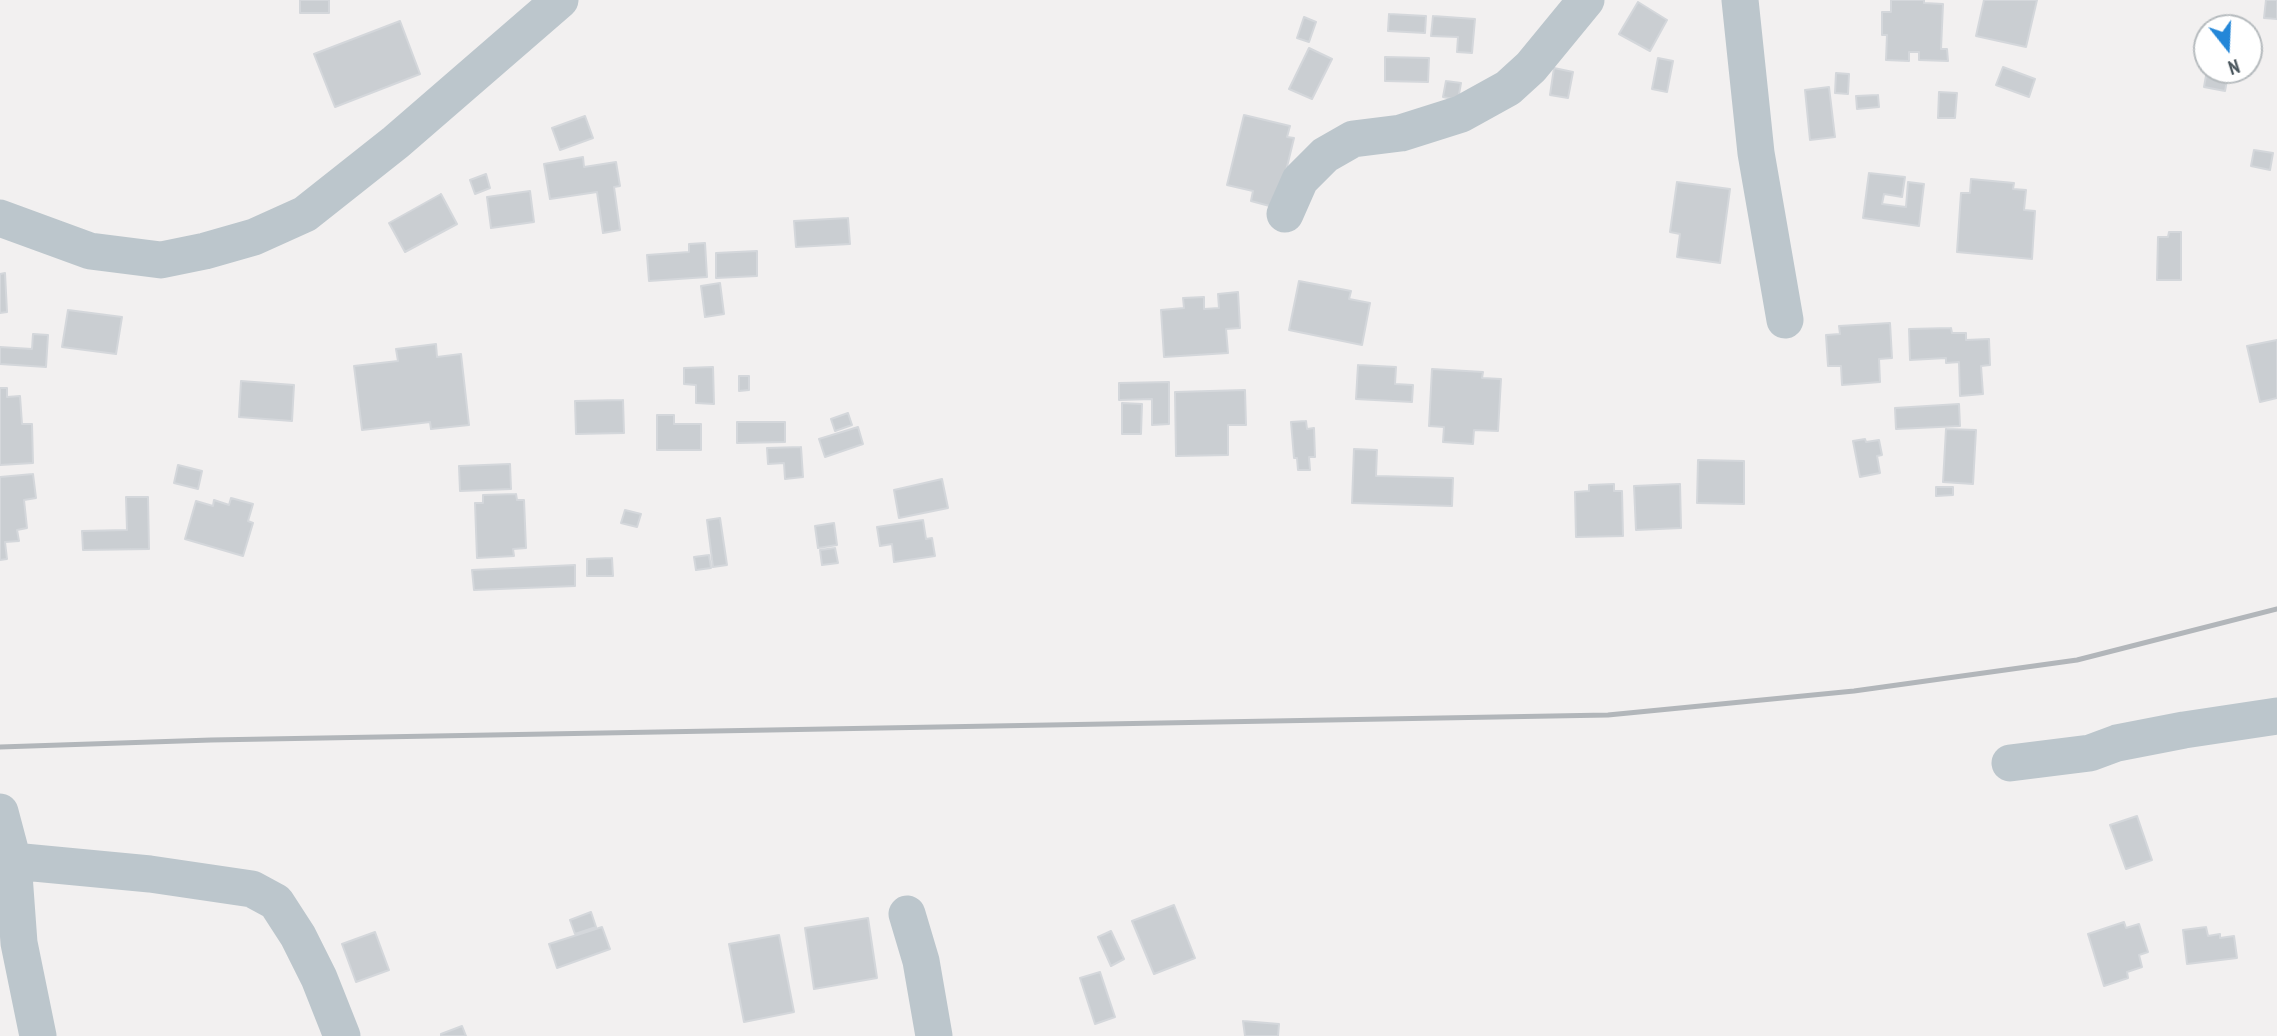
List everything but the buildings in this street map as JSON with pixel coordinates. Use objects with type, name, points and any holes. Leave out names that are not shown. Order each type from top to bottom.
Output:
[{"type":"street","points":[[0,218],[90,251],[161,260],[254,237],[305,214],[396,142],[560,0]]},
{"type":"street","points":[[1285,214],[1300,180],[1325,155],[1353,139],[1401,133],[1461,114],[1508,88],[1531,67],[1586,0]]},
{"type":"street","points":[[1741,0],[1756,153],[1785,320]]},
{"type":"street","points":[[2010,763],[2090,753],[2117,743],[2277,716]]},
{"type":"street","points":[[0,812],[13,860],[19,943],[38,1036]]},
{"type":"street","points":[[13,860],[150,874],[252,889],[276,902],[298,936],[319,978],[342,1036]]},
{"type":"street","points":[[907,914],[921,961],[934,1036]]},
{"type":"railway","points":[[0,747],[211,740],[1608,715],[1854,691],[2077,660],[2277,609]]}]
